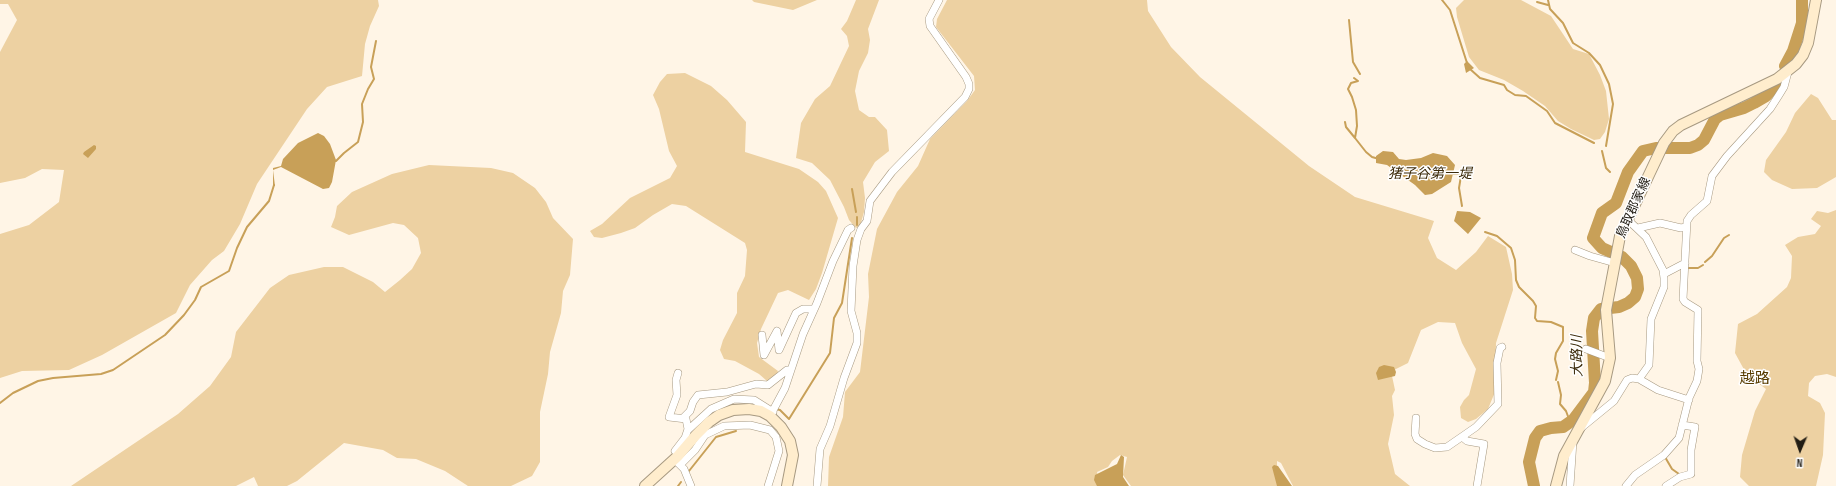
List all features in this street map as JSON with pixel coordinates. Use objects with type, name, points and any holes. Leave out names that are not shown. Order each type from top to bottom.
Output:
[{"type":"main road","name":"鳥取郡家線","points":[[1556,486],[1564,456],[1601,390],[1608,372],[1610,358],[1606,307],[1620,236],[1662,147],[1673,131],[1681,124],[1777,79],[1788,72],[1803,55],[1808,43],[1816,0]]},
{"type":"main road","points":[[645,486],[677,458],[696,433],[719,415],[733,410],[761,410],[771,414],[790,441],[793,455],[787,486]]},
{"type":"street","points":[[817,486],[820,449],[830,426],[844,378],[857,343],[857,333],[851,311],[853,266],[857,240],[861,229],[867,221],[870,201],[892,172],[965,97],[969,89],[968,80],[930,26],[929,19],[939,0]]},
{"type":"street","points":[[1626,486],[1635,475],[1664,455],[1679,438],[1689,400],[1697,381],[1699,369],[1697,361],[1698,310],[1685,302],[1683,299],[1686,227],[1691,214],[1706,201],[1712,176],[1727,156],[1770,108],[1784,86],[1788,72]]},
{"type":"street","points":[[1627,219],[1646,237],[1664,274],[1664,287],[1650,324],[1649,365],[1639,379]]},
{"type":"street","points":[[1638,228],[1660,223],[1681,228],[1686,227]]},
{"type":"street","points":[[771,414],[791,370],[803,334],[833,261],[848,230],[851,228]]},
{"type":"street","points":[[1575,250],[1590,256],[1616,258]]},
{"type":"street","points":[[1664,274],[1685,263]]},
{"type":"street","points":[[762,336],[764,355],[777,331],[779,350],[796,313],[803,309],[814,309]]},
{"type":"street","points":[[1416,418],[1415,434],[1417,439],[1434,448],[1447,447],[1476,427],[1498,404],[1497,363],[1500,348],[1502,347]]},
{"type":"street","points":[[1586,348],[1610,358]]},
{"type":"street","points":[[683,418],[690,411],[693,402],[698,395],[727,392],[756,384],[768,385],[787,370],[791,370]]},
{"type":"street","points":[[678,373],[676,380],[677,395],[669,417],[683,418],[696,433],[724,426],[750,425],[770,430],[776,437],[780,451],[768,486]]},
{"type":"street","points":[[1570,486],[1574,436],[1614,401],[1627,380],[1632,378],[1639,379],[1658,390],[1689,400]]},
{"type":"street","points":[[1666,486],[1691,474],[1691,450],[1695,427],[1682,425]]},
{"type":"street","points":[[1462,437],[1467,441],[1484,444],[1477,486]]},
{"type":"street","points":[[677,458],[684,469],[691,486]]},
{"type":"shaded area","points":[[0,0],[378,0],[379,6],[370,26],[365,44],[362,76],[327,87],[307,109],[257,184],[240,224],[224,251],[212,260],[190,285],[176,313],[102,355],[69,370],[22,371],[0,378],[0,234],[29,225],[59,202],[64,170],[42,169],[25,178],[0,183],[0,52],[17,20],[8,4],[0,4]]},
{"type":"shaded area","points":[[752,0],[817,0],[793,10],[754,2]]},
{"type":"shaded area","points":[[856,0],[879,0],[868,29],[870,40],[868,53],[859,71],[855,91],[859,110],[869,117],[875,117],[887,130],[889,151],[875,162],[863,182],[865,198],[864,212],[860,226],[856,228],[849,220],[830,180],[812,163],[796,158],[801,123],[815,99],[830,86],[849,46],[847,36],[841,29],[847,21]]},
{"type":"shaded area","points":[[947,0],[1147,0],[1148,11],[1171,47],[1200,77],[1309,166],[1355,197],[1434,221],[1428,238],[1437,258],[1456,270],[1476,252],[1488,236],[1506,247],[1512,274],[1513,290],[1496,343],[1495,392],[1488,409],[1476,419],[1468,422],[1461,418],[1460,407],[1469,395],[1476,369],[1462,343],[1455,323],[1438,322],[1421,330],[1408,363],[1394,370],[1392,376],[1395,390],[1392,396],[1394,415],[1388,444],[1395,474],[1410,486],[1293,486],[1281,463],[1277,461],[1277,474],[1285,486],[1131,486],[1123,475],[1127,457],[1120,455],[1112,461],[1108,467],[1097,472],[1100,486],[828,486],[829,457],[843,417],[845,392],[860,372],[869,297],[868,274],[877,229],[897,192],[918,166],[930,139],[967,101],[975,90],[974,76],[936,27],[937,19]]},
{"type":"shaded area","points":[[1464,0],[1521,0],[1551,16],[1573,49],[1589,54],[1600,75],[1606,91],[1609,119],[1605,132],[1600,139],[1594,140],[1571,129],[1558,121],[1545,106],[1523,91],[1504,80],[1479,70],[1469,57],[1457,17],[1456,8]]},
{"type":"shaded area","points":[[685,73],[711,86],[727,100],[746,122],[745,152],[799,169],[818,182],[826,191],[838,218],[822,273],[816,289],[809,300],[788,290],[778,293],[761,329],[757,343],[759,357],[778,371],[776,376],[767,381],[759,374],[735,361],[724,359],[720,350],[723,340],[737,313],[737,293],[745,276],[747,250],[745,243],[686,206],[672,204],[635,228],[621,233],[602,238],[594,237],[590,231],[602,224],[630,198],[670,178],[677,166],[669,151],[659,109],[653,95],[660,82],[667,74]]},
{"type":"shaded area","points":[[1811,94],[1818,98],[1832,120],[1836,120],[1836,177],[1817,188],[1792,189],[1772,180],[1764,172],[1766,160],[1786,132],[1795,113]]},
{"type":"shaded area","points":[[429,165],[491,168],[513,173],[535,188],[546,202],[553,218],[573,239],[570,275],[563,291],[561,313],[550,352],[548,374],[540,412],[540,462],[532,476],[511,486],[468,486],[445,471],[416,459],[397,458],[383,450],[344,443],[297,481],[287,486],[258,486],[254,477],[236,486],[71,486],[178,414],[210,386],[231,357],[236,332],[270,288],[289,275],[324,267],[343,267],[373,282],[385,292],[400,280],[412,269],[421,253],[418,238],[404,225],[393,223],[349,235],[331,227],[337,206],[352,192],[392,174]]},
{"type":"shaded area","points":[[1836,210],[1836,377],[1827,374],[1815,376],[1809,383],[1808,396],[1820,403],[1825,413],[1823,455],[1816,486],[1749,486],[1740,477],[1742,455],[1755,411],[1766,389],[1747,375],[1735,353],[1738,324],[1757,314],[1787,287],[1791,278],[1792,256],[1785,245],[1798,237],[1815,234],[1821,226],[1811,219],[1817,211],[1828,213]]},
{"type":"water","points":[[1467,61],[1474,68],[1466,73],[1464,64]]},
{"type":"water","points":[[318,133],[324,136],[330,144],[336,160],[332,182],[329,188],[323,189],[281,167],[273,170],[273,168],[281,166],[283,159],[298,143]]},
{"type":"water","points":[[94,145],[96,146],[96,149],[88,158],[83,154]]},
{"type":"water","name":"猪子谷第一堤","points":[[1383,151],[1393,152],[1399,159],[1406,160],[1421,158],[1433,153],[1447,156],[1455,165],[1451,182],[1432,194],[1425,195],[1415,185],[1387,165],[1376,163],[1376,156]]},
{"type":"water","points":[[273,170],[275,186],[273,186]]},
{"type":"water","points":[[1457,211],[1470,212],[1481,218],[1468,234],[1454,221]]},
{"type":"water","points":[[1384,365],[1394,367],[1396,372],[1395,376],[1378,380],[1376,373],[1379,367]]},
{"type":"water","points":[[1121,455],[1124,457],[1123,477],[1129,486],[1097,486],[1094,480],[1095,475],[1117,464]]},
{"type":"water","points":[[1274,465],[1278,466],[1292,486],[1277,486],[1272,467]]},
{"type":"waterway","points":[[1442,0],[1450,10],[1467,63]]},
{"type":"waterway","points":[[1548,0],[1550,9],[1563,23],[1573,43],[1589,53],[1600,65],[1609,84],[1613,104],[1606,146]]},
{"type":"waterway","name":"大路川","points":[[1785,66],[1793,51],[1802,23],[1802,0]]},
{"type":"waterway","points":[[1537,2],[1548,5]]},
{"type":"waterway","points":[[1349,20],[1353,62],[1360,74]]},
{"type":"waterway","points":[[333,161],[336,161],[358,142],[363,122],[362,104],[374,79],[371,67],[376,41]]},
{"type":"waterway","points":[[1470,69],[1480,78],[1504,85],[1507,90],[1515,95],[1526,96],[1547,111],[1555,123],[1594,143]]},
{"type":"waterway","points":[[1354,78],[1358,81],[1351,83],[1348,89],[1356,110],[1357,126],[1355,138],[1366,152],[1372,157],[1379,159]]},
{"type":"waterway","name":"大路川","points":[[1534,486],[1529,462],[1535,438],[1540,431],[1563,427],[1573,420],[1594,392],[1595,383],[1592,331],[1594,318],[1601,309],[1619,307],[1628,303],[1635,297],[1638,289],[1637,278],[1631,266],[1622,257],[1602,248],[1593,238],[1602,213],[1616,203],[1628,172],[1643,151],[1656,148],[1690,148],[1698,145],[1704,140],[1715,119],[1720,115],[1744,108],[1754,103],[1766,96],[1778,83]]},
{"type":"waterway","points":[[1345,122],[1346,127],[1355,138]]},
{"type":"waterway","points":[[1602,151],[1606,168],[1610,172]]},
{"type":"waterway","points":[[1452,174],[1460,174],[1461,176],[1459,188],[1462,206]]},
{"type":"waterway","points":[[0,403],[13,393],[38,381],[53,378],[101,374],[113,370],[165,335],[184,315],[195,300],[201,287],[229,271],[237,248],[247,227],[269,201],[274,185]]},
{"type":"waterway","points":[[852,189],[856,212]]},
{"type":"waterway","points":[[857,217],[857,225]]},
{"type":"waterway","points":[[1485,232],[1497,236],[1511,248],[1515,260],[1516,280],[1519,287],[1536,306],[1535,318],[1537,321],[1551,322],[1563,327],[1563,341],[1556,353],[1555,359],[1558,371],[1556,380]]},
{"type":"waterway","points":[[1705,262],[1712,256],[1724,238],[1729,235]]},
{"type":"waterway","points":[[776,409],[780,410],[789,419],[830,353],[834,318],[842,303],[852,238]]},
{"type":"waterway","points":[[1687,268],[1698,268],[1703,265]]},
{"type":"waterway","points":[[1558,382],[1561,395],[1560,404],[1566,411],[1569,419]]},
{"type":"waterway","points":[[689,471],[716,437],[736,431]]},
{"type":"waterway","points":[[1665,457],[1672,469],[1679,474]]},
{"type":"waterway","points":[[678,486],[681,482]]},
{"type":"district","name":"越路","points":[[1755,379]]}]
